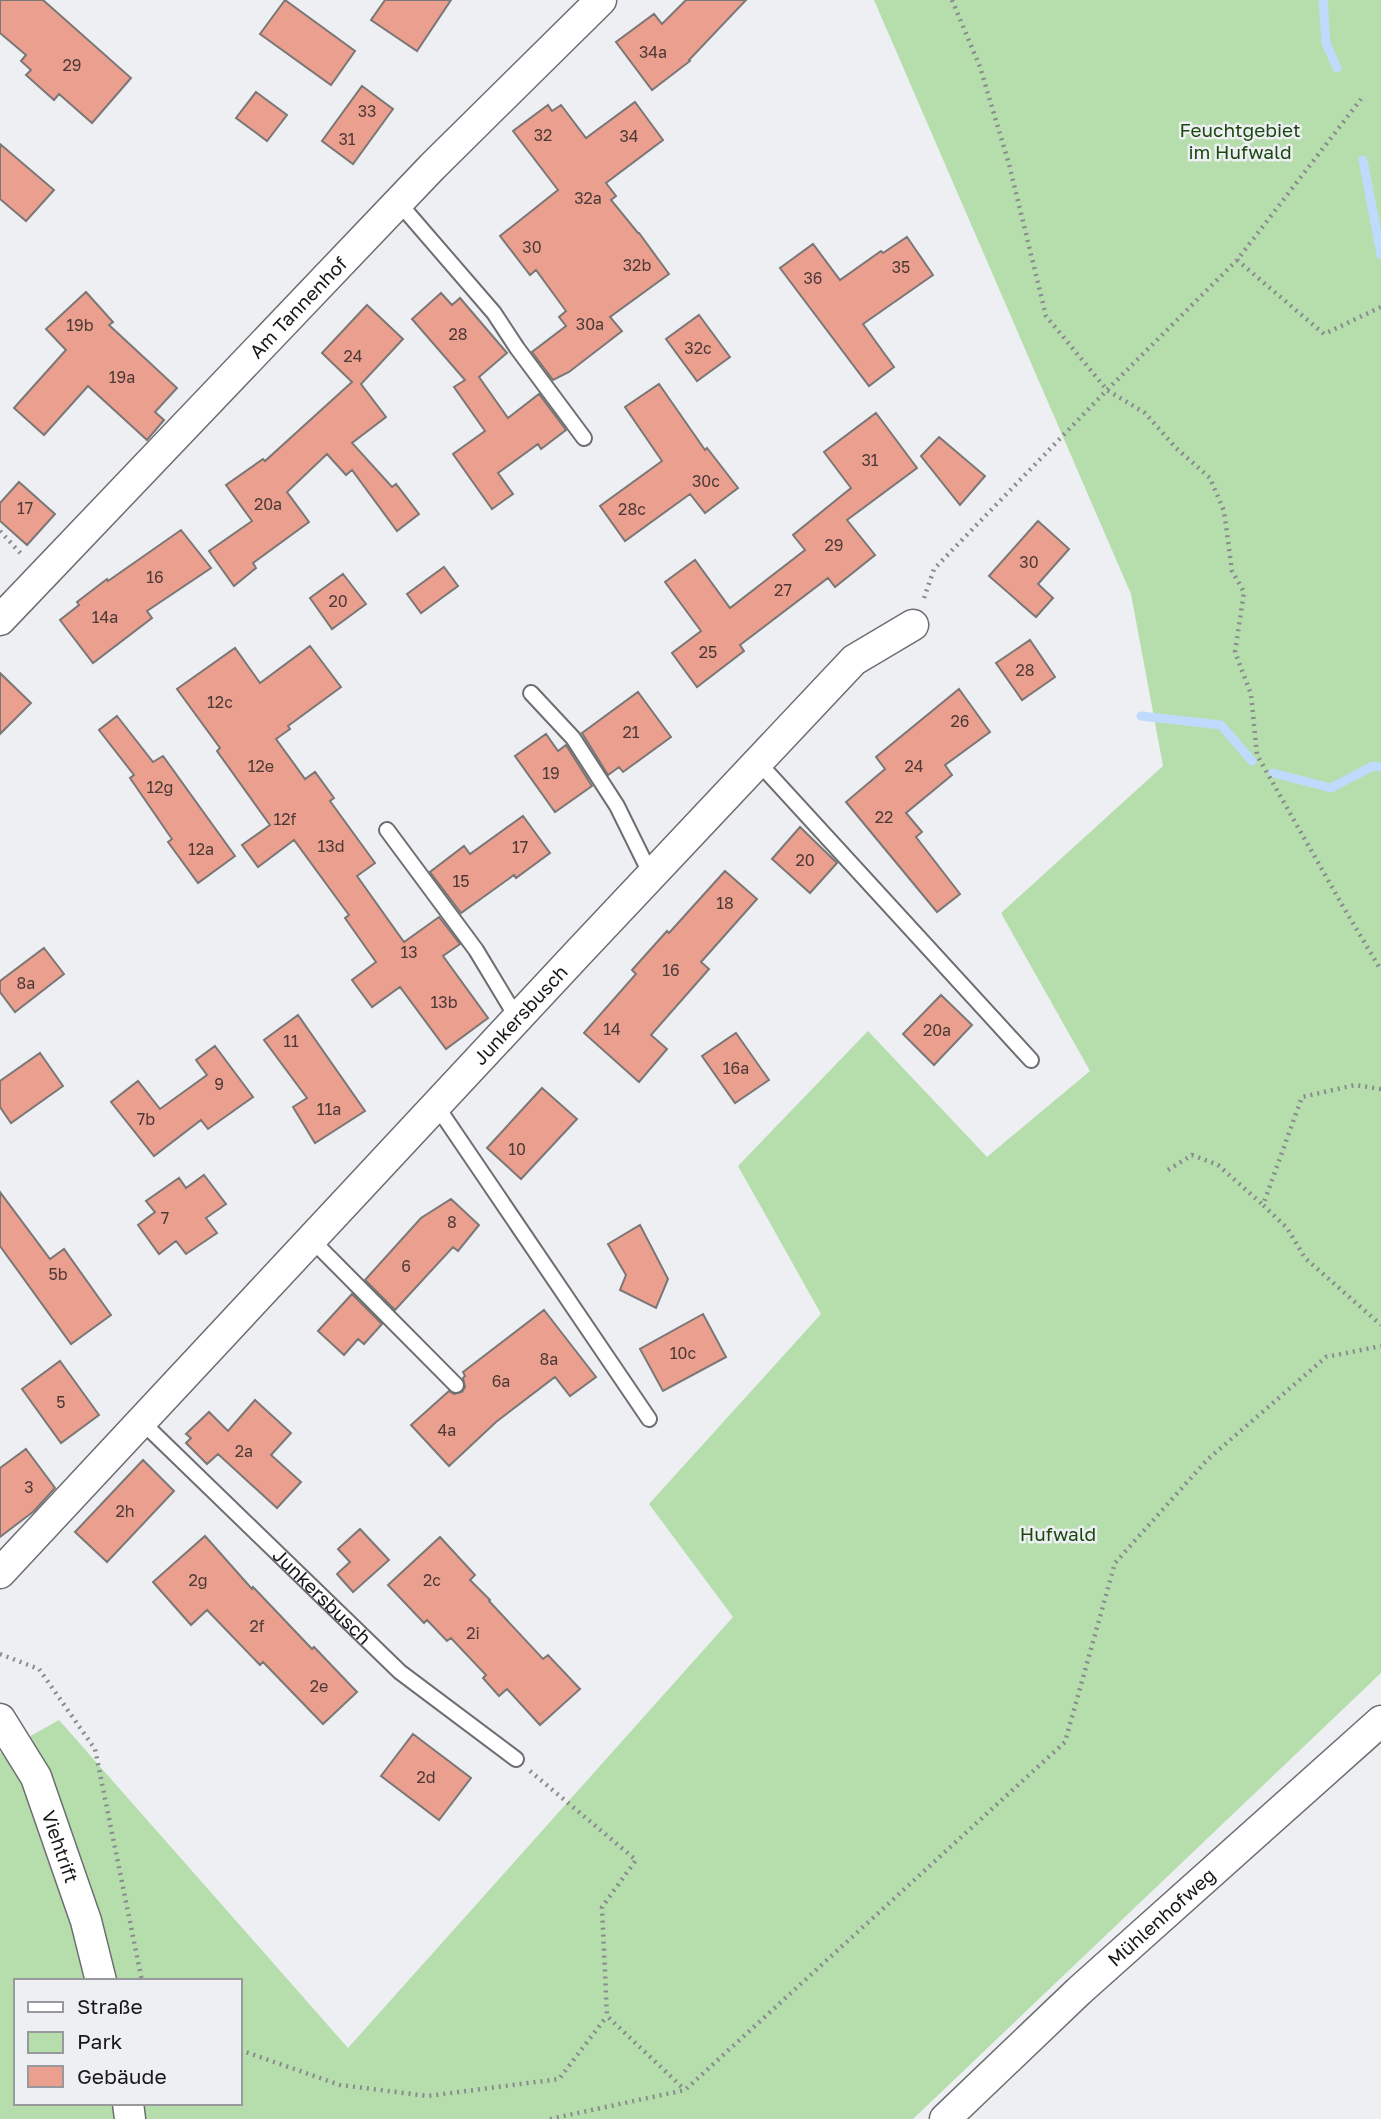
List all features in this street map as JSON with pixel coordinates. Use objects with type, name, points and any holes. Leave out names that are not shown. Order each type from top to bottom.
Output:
[{"type":"street","name":"Am Tannenhof","points":[[0,620],[399,202],[601,0]]},
{"type":"street","name":"Junkersbusch","points":[[0,1573],[854,660],[914,625]]},
{"type":"street","name":"Viehtrift","points":[[0,1719],[36,1777],[86,1921],[100,1979]]},
{"type":"street","name":"Mühlenhofweg","points":[[945,2119],[1079,1991],[1381,1721]]},
{"type":"lane","points":[[399,202],[494,313],[584,438]]},
{"type":"lane","points":[[531,693],[573,738],[617,806],[652,875]]},
{"type":"lane","points":[[758,762],[1031,1060]]},
{"type":"lane","points":[[387,830],[476,950],[517,1018]]},
{"type":"lane","points":[[436,1105],[649,1419]]},
{"type":"lane","points":[[311,1239],[456,1385]]},
{"type":"lane","name":"Junkersbusch","points":[[141,1421],[400,1672],[516,1759]]},
{"type":"path","points":[[952,0],[979,66],[1001,139],[1046,316],[1107,390],[1145,413],[1176,448],[1210,478],[1224,511],[1232,571],[1244,592],[1235,652],[1251,694],[1257,755],[1381,970]]},
{"type":"path","points":[[914,625],[934,569],[1237,260],[1361,99]]},
{"type":"path","points":[[1237,260],[1324,334],[1381,307]]},
{"type":"path","points":[[1263,1205],[1302,1097],[1355,1084],[1381,1089]]},
{"type":"path","points":[[1168,1170],[1192,1155],[1218,1164],[1287,1228],[1305,1258],[1381,1325]]},
{"type":"path","points":[[550,2119],[685,2090],[1065,1742],[1115,1563],[1207,1460],[1326,1357],[1381,1346]]},
{"type":"path","points":[[0,1654],[39,1669],[95,1749],[142,1979]]},
{"type":"path","points":[[242,2051],[340,2085],[428,2096],[559,2079],[607,2016],[602,1907],[636,1860],[516,1759]]},
{"type":"path","points":[[607,2016],[685,2090]]},
{"type":"green space","name":"Hufwald","points":[[874,0],[1381,0],[1381,1673],[913,2119],[0,2119],[0,1753],[59,1720],[348,2048],[733,1617],[649,1504],[821,1314],[738,1166],[868,1031],[987,1157],[1090,1071],[1001,913],[1163,766],[1131,594]]},
{"type":"building","points":[[0,0],[43,0],[131,78],[92,123],[59,94],[54,100],[26,75],[31,70],[21,61],[26,55],[0,33]]},
{"type":"building","points":[[285,0],[355,51],[331,85],[260,34]]},
{"type":"building","points":[[385,0],[451,0],[417,51],[371,20]]},
{"type":"building","points":[[686,0],[746,0],[690,61],[652,90],[616,42],[654,14],[662,24]]},
{"type":"building","points":[[362,86],[393,109],[353,164],[322,141]]},
{"type":"building","points":[[256,92],[287,115],[267,141],[236,118]]},
{"type":"building","points":[[635,102],[663,140],[606,183],[616,196],[611,200],[669,274],[610,317],[622,331],[569,372],[553,380],[532,352],[566,326],[559,317],[566,311],[536,270],[530,275],[500,236],[558,190],[513,131],[548,105],[552,111],[561,105],[586,138]]},
{"type":"building","points":[[0,144],[54,190],[26,221],[0,199]]},
{"type":"building","points":[[907,237],[933,275],[863,324],[894,367],[869,386],[780,268],[813,244],[840,280],[881,251],[883,253]]},
{"type":"building","points":[[86,292],[113,322],[109,325],[177,388],[155,412],[164,420],[147,440],[88,386],[44,435],[14,408],[66,350],[46,329]]},
{"type":"building","points":[[441,293],[452,305],[460,298],[507,353],[479,377],[508,418],[539,394],[566,430],[541,449],[538,444],[498,473],[513,494],[492,509],[453,454],[485,431],[454,387],[465,380],[412,319]]},
{"type":"building","points":[[367,305],[403,339],[361,384],[386,417],[352,443],[392,487],[396,484],[419,514],[397,531],[352,470],[346,475],[327,454],[287,492],[309,522],[253,563],[256,568],[234,586],[209,551],[252,521],[226,485],[263,459],[265,461],[352,382],[322,353]]},
{"type":"building","points":[[699,315],[730,357],[697,381],[666,339]]},
{"type":"building","points":[[659,384],[705,450],[707,448],[738,488],[705,513],[690,494],[625,541],[600,506],[662,461],[625,407]]},
{"type":"building","points":[[876,413],[917,468],[847,520],[875,555],[835,587],[828,578],[740,645],[744,651],[697,687],[672,653],[701,631],[665,582],[695,560],[730,608],[805,550],[793,535],[851,488],[824,452]]},
{"type":"building","points":[[939,437],[985,476],[960,505],[921,456]]},
{"type":"building","points":[[19,482],[55,514],[27,545],[0,521],[0,503]]},
{"type":"building","points":[[1038,521],[1069,549],[1038,584],[1053,598],[1036,617],[989,576]]},
{"type":"building","points":[[181,530],[211,568],[147,611],[152,618],[93,663],[60,620],[79,605],[77,602],[107,579],[108,581]]},
{"type":"building","points":[[444,567],[458,586],[421,613],[407,594]]},
{"type":"building","points":[[343,574],[366,604],[332,629],[310,598]]},
{"type":"building","points":[[1030,640],[1055,677],[1022,700],[996,663]]},
{"type":"building","points":[[310,646],[341,687],[288,726],[290,729],[276,739],[305,779],[315,772],[334,798],[330,801],[375,863],[357,876],[404,942],[439,917],[460,944],[443,956],[488,1018],[446,1049],[400,987],[372,1007],[352,980],[376,962],[345,918],[349,915],[294,840],[258,867],[242,845],[270,825],[217,751],[220,748],[177,689],[235,648],[260,683]]},
{"type":"building","points":[[0,673],[31,703],[0,734]]},
{"type":"building","points":[[959,689],[990,732],[945,765],[952,775],[906,813],[922,832],[916,837],[960,894],[937,912],[846,802],[885,769],[876,757]]},
{"type":"building","points":[[638,692],[671,737],[623,772],[619,767],[608,775],[582,733]]},
{"type":"building","points":[[117,716],[153,762],[163,756],[235,856],[198,883],[168,842],[172,839],[130,778],[134,775],[99,730]]},
{"type":"building","points":[[546,734],[558,751],[566,745],[592,786],[555,812],[515,756]]},
{"type":"building","points":[[523,816],[550,853],[461,913],[430,872],[464,846],[470,854]]},
{"type":"building","points":[[800,827],[837,863],[810,893],[772,859]]},
{"type":"building","points":[[725,871],[757,899],[701,962],[709,969],[651,1035],[667,1049],[639,1082],[584,1033],[636,974],[632,970]]},
{"type":"building","points":[[44,948],[64,974],[15,1012],[0,992],[0,981]]},
{"type":"building","points":[[941,995],[972,1025],[934,1065],[903,1034]]},
{"type":"building","points":[[298,1015],[365,1111],[315,1143],[293,1107],[307,1098],[264,1040]]},
{"type":"building","points":[[736,1033],[769,1080],[735,1103],[702,1056]]},
{"type":"building","points":[[215,1046],[253,1097],[208,1129],[201,1120],[154,1156],[111,1102],[138,1081],[160,1109],[207,1075],[196,1060]]},
{"type":"building","points":[[40,1053],[63,1086],[11,1123],[0,1107],[0,1081]]},
{"type":"building","points":[[542,1088],[577,1119],[521,1179],[487,1148]]},
{"type":"building","points":[[204,1175],[226,1204],[206,1218],[217,1233],[186,1254],[176,1241],[159,1254],[138,1225],[155,1212],[146,1201],[179,1178],[186,1188]]},
{"type":"building","points":[[0,1192],[50,1259],[64,1249],[111,1315],[71,1344],[0,1246]]},
{"type":"building","points":[[451,1199],[479,1225],[458,1251],[453,1247],[395,1310],[365,1280],[421,1218]]},
{"type":"building","points":[[640,1225],[668,1279],[656,1308],[620,1290],[626,1275],[608,1244]]},
{"type":"building","points":[[352,1294],[382,1324],[364,1344],[358,1339],[344,1355],[318,1331]]},
{"type":"building","points":[[544,1310],[596,1377],[570,1396],[555,1377],[496,1422],[449,1466],[411,1425],[449,1391],[454,1394],[462,1392],[465,1387],[463,1372]]},
{"type":"building","points":[[703,1314],[726,1357],[663,1391],[640,1349]]},
{"type":"building","points":[[60,1361],[99,1415],[61,1443],[22,1389]]},
{"type":"building","points":[[255,1400],[291,1433],[271,1455],[301,1482],[277,1508],[218,1454],[207,1464],[186,1443],[191,1438],[186,1434],[209,1412],[228,1431]]},
{"type":"building","points":[[26,1449],[55,1488],[34,1511],[0,1537],[0,1468]]},
{"type":"building","points":[[143,1460],[174,1491],[107,1562],[75,1532]]},
{"type":"building","points":[[360,1529],[389,1560],[353,1592],[337,1574],[350,1562],[338,1549]]},
{"type":"building","points":[[205,1536],[252,1589],[253,1587],[357,1692],[323,1724],[263,1662],[260,1665],[207,1610],[191,1625],[153,1582]]},
{"type":"building","points":[[440,1537],[475,1575],[470,1580],[489,1601],[543,1659],[548,1655],[580,1689],[540,1725],[507,1689],[499,1696],[483,1678],[486,1675],[451,1638],[447,1641],[427,1620],[424,1623],[388,1585]]},
{"type":"building","points":[[413,1734],[471,1778],[439,1820],[381,1776]]},
{"type":"waterway","points":[[1323,0],[1326,43],[1337,68]]},
{"type":"waterway","points":[[1363,160],[1381,255]]},
{"type":"waterway","points":[[1141,716],[1221,725],[1252,761]]},
{"type":"waterway","points":[[1273,773],[1331,788],[1373,766],[1381,767]]},
{"type":"park label","name":"Feuchtgebiet im Hufwald","points":[[1240,141]]}]
